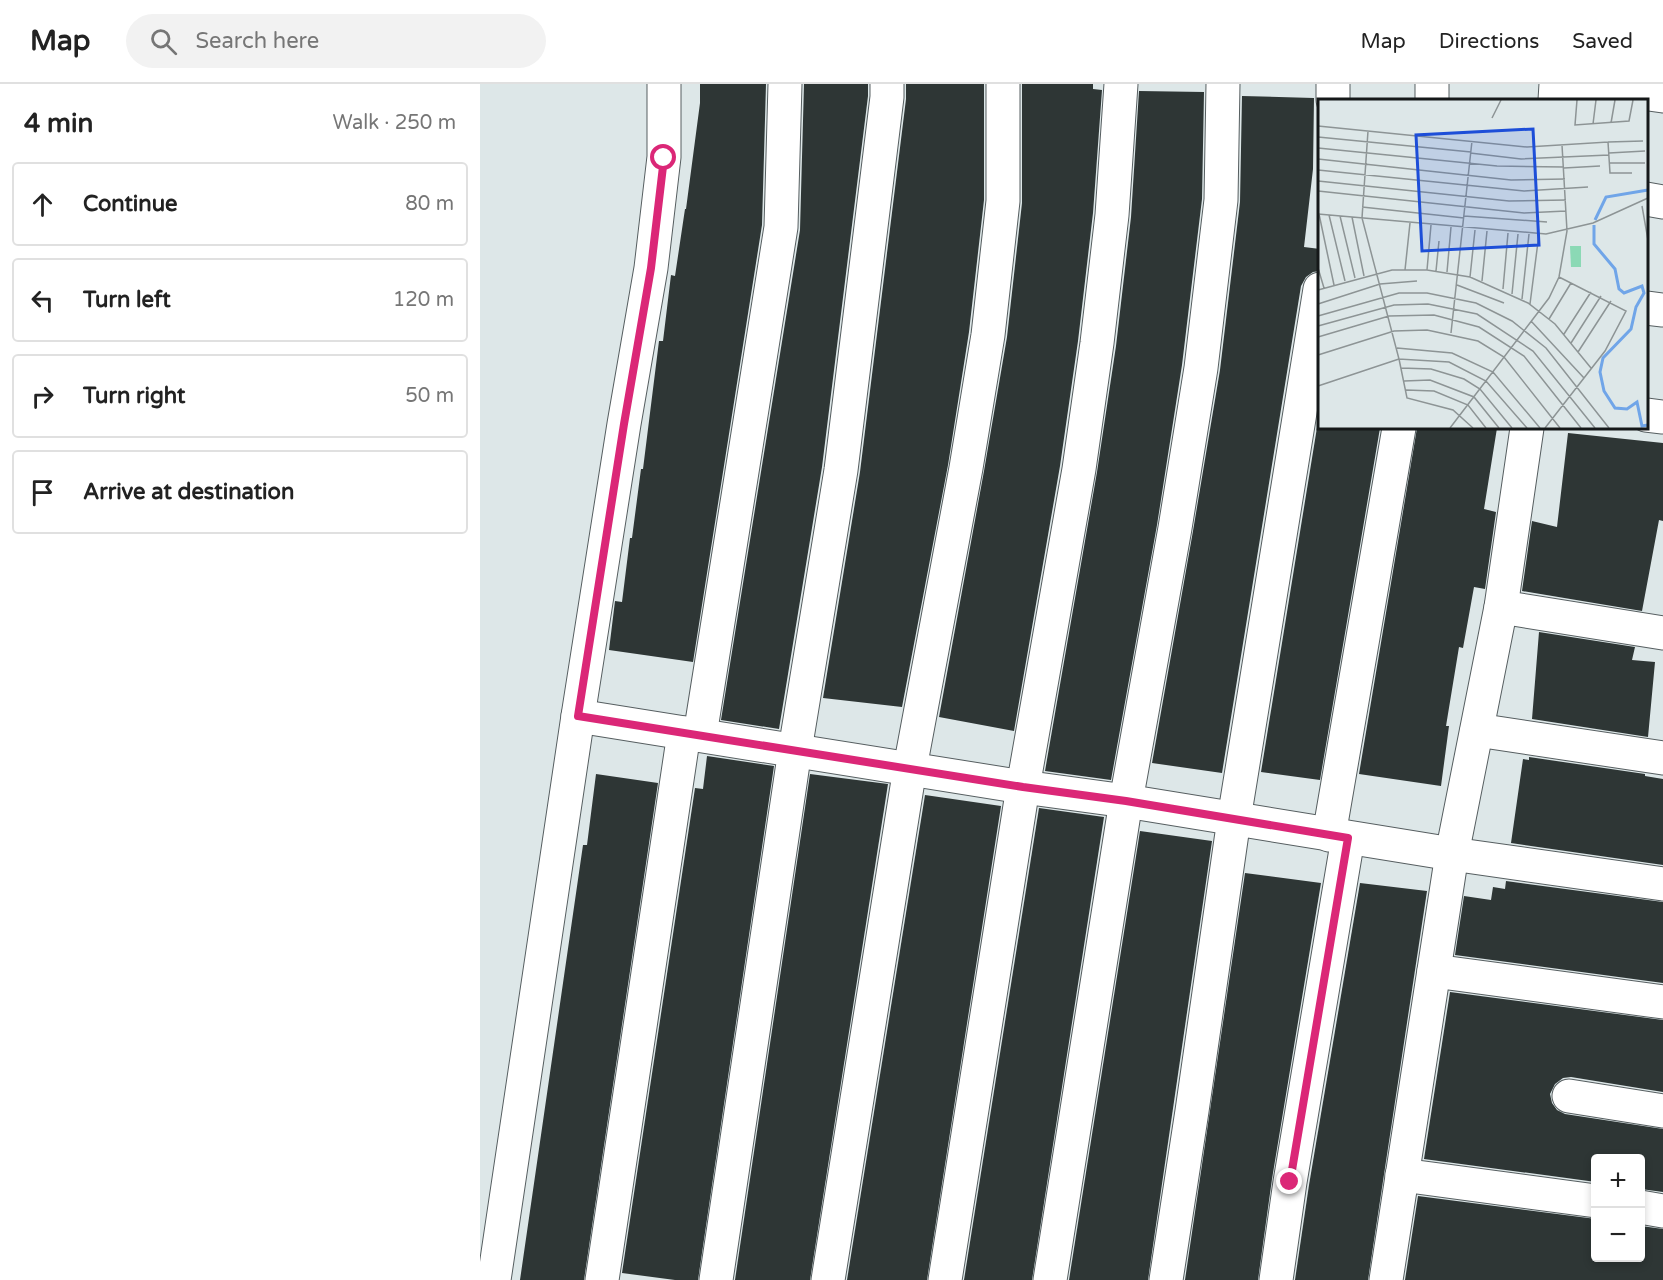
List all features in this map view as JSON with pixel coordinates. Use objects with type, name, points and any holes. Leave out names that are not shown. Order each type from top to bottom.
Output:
[{"type":"street","points":[[494,1280],[578,716],[651,268],[664,158],[664,84]]},
{"type":"street","points":[[602,1280],[692,734],[781,227],[785,84]]},
{"type":"street","points":[[716,1280],[795,750],[841,470],[886,108],[887,84]]},
{"type":"street","points":[[828,1280],[910,768],[966,468],[988,335],[1003,201],[1004,84]]},
{"type":"street","points":[[945,1280],[1023,787],[1079,469],[1112,215],[1121,84]]},
{"type":"street","points":[[1050,1280],[1126,801],[1201,368],[1221,200],[1223,84]]},
{"type":"street","points":[[1555,99],[1556,84]]},
{"type":"street","points":[[1577,84],[1663,96]]},
{"type":"street","points":[[1648,200],[1663,202]]},
{"type":"street","points":[[1166,1280],[1234,819],[1318,301]]},
{"type":"street","points":[[1648,308],[1663,310]]},
{"type":"street","points":[[1648,415],[1663,417]]},
{"type":"street","points":[[1276,1280],[1338,836],[1399,429]]},
{"type":"street","points":[[1386,1280],[1452,854],[1501,607],[1527,429]]},
{"type":"street","points":[[1501,607],[1663,633]]},
{"type":"street","points":[[578,716],[1452,854],[1663,884]]},
{"type":"street","points":[[1477,730],[1663,758]]},
{"type":"street","points":[[1434,971],[1663,1002]]},
{"type":"street","points":[[1569,1096],[1663,1111]]},
{"type":"street","points":[[1402,1175],[1591,1200]]},
{"type":"street","points":[[1645,1208],[1663,1210]]},
{"type":"building","points":[[700,84],[766,84],[762,225],[693,662],[609,650],[615,601],[622,602],[630,538],[632,538],[641,469],[643,469],[659,341],[663,341],[671,275],[675,276],[686,209],[700,103]]},
{"type":"building","points":[[804,84],[868,84],[868,96],[822,467],[779,729],[721,720],[800,230]]},
{"type":"building","points":[[906,84],[984,84],[984,200],[969,332],[948,465],[902,707],[823,698],[860,472]]},
{"type":"building","points":[[1022,84],[1093,84],[1093,89],[1102,90],[1093,213],[1078,341],[1060,466],[1014,731],[939,717],[1007,337],[1022,203]]},
{"type":"building","points":[[1139,91],[1204,92],[1202,199],[1182,365],[1157,525],[1111,780],[1045,771],[1097,472],[1116,346],[1131,217]]},
{"type":"building","points":[[1242,96],[1314,98],[1313,169],[1304,247],[1318,249],[1318,271],[1306,277],[1301,286],[1222,773],[1152,763],[1220,370],[1240,202]]},
{"type":"building","points":[[1318,421],[1318,429],[1380,429],[1320,780],[1261,772]]},
{"type":"building","points":[[1417,429],[1497,429],[1484,509],[1496,512],[1485,589],[1474,587],[1463,648],[1459,647],[1446,726],[1449,726],[1441,786],[1359,774]]},
{"type":"building","points":[[1568,433],[1663,443],[1663,521],[1659,520],[1642,611],[1522,591],[1532,521],[1557,527]]},
{"type":"building","points":[[1539,632],[1635,647],[1632,660],[1655,662],[1648,737],[1532,719]]},
{"type":"building","points":[[707,756],[774,766],[698,1280],[675,1280],[622,1273],[695,788],[703,789]]},
{"type":"building","points":[[1529,757],[1645,774],[1645,776],[1663,779],[1663,865],[1511,843],[1523,759],[1529,760]]},
{"type":"building","points":[[596,774],[658,783],[584,1280],[520,1280],[583,845],[587,845]]},
{"type":"building","points":[[810,774],[888,784],[810,1280],[735,1280]]},
{"type":"building","points":[[925,795],[1001,806],[927,1280],[847,1280]]},
{"type":"building","points":[[1039,808],[1104,817],[1032,1280],[964,1280]]},
{"type":"building","points":[[1140,831],[1212,841],[1148,1280],[1069,1280]]},
{"type":"building","points":[[1245,873],[1321,883],[1272,1179],[1258,1280],[1185,1280]]},
{"type":"building","points":[[1506,881],[1663,902],[1663,983],[1455,955],[1464,896],[1491,900],[1493,887],[1505,889]]},
{"type":"building","points":[[1360,883],[1427,891],[1368,1280],[1295,1280],[1309,1185]]},
{"type":"building","points":[[1450,992],[1663,1020],[1663,1092],[1571,1077],[1563,1078],[1555,1084],[1550,1094],[1557,1110],[1565,1114],[1663,1129],[1663,1192],[1645,1190],[1645,1154],[1591,1154],[1591,1181],[1424,1159]]},
{"type":"building","points":[[1418,1196],[1591,1218],[1591,1262],[1645,1262],[1645,1227],[1663,1229],[1663,1280],[1405,1280]]},
{"type":"route","points":[[664,158],[651,268],[578,716],[1023,787],[1126,801],[1348,838],[1290,1182]]}]
